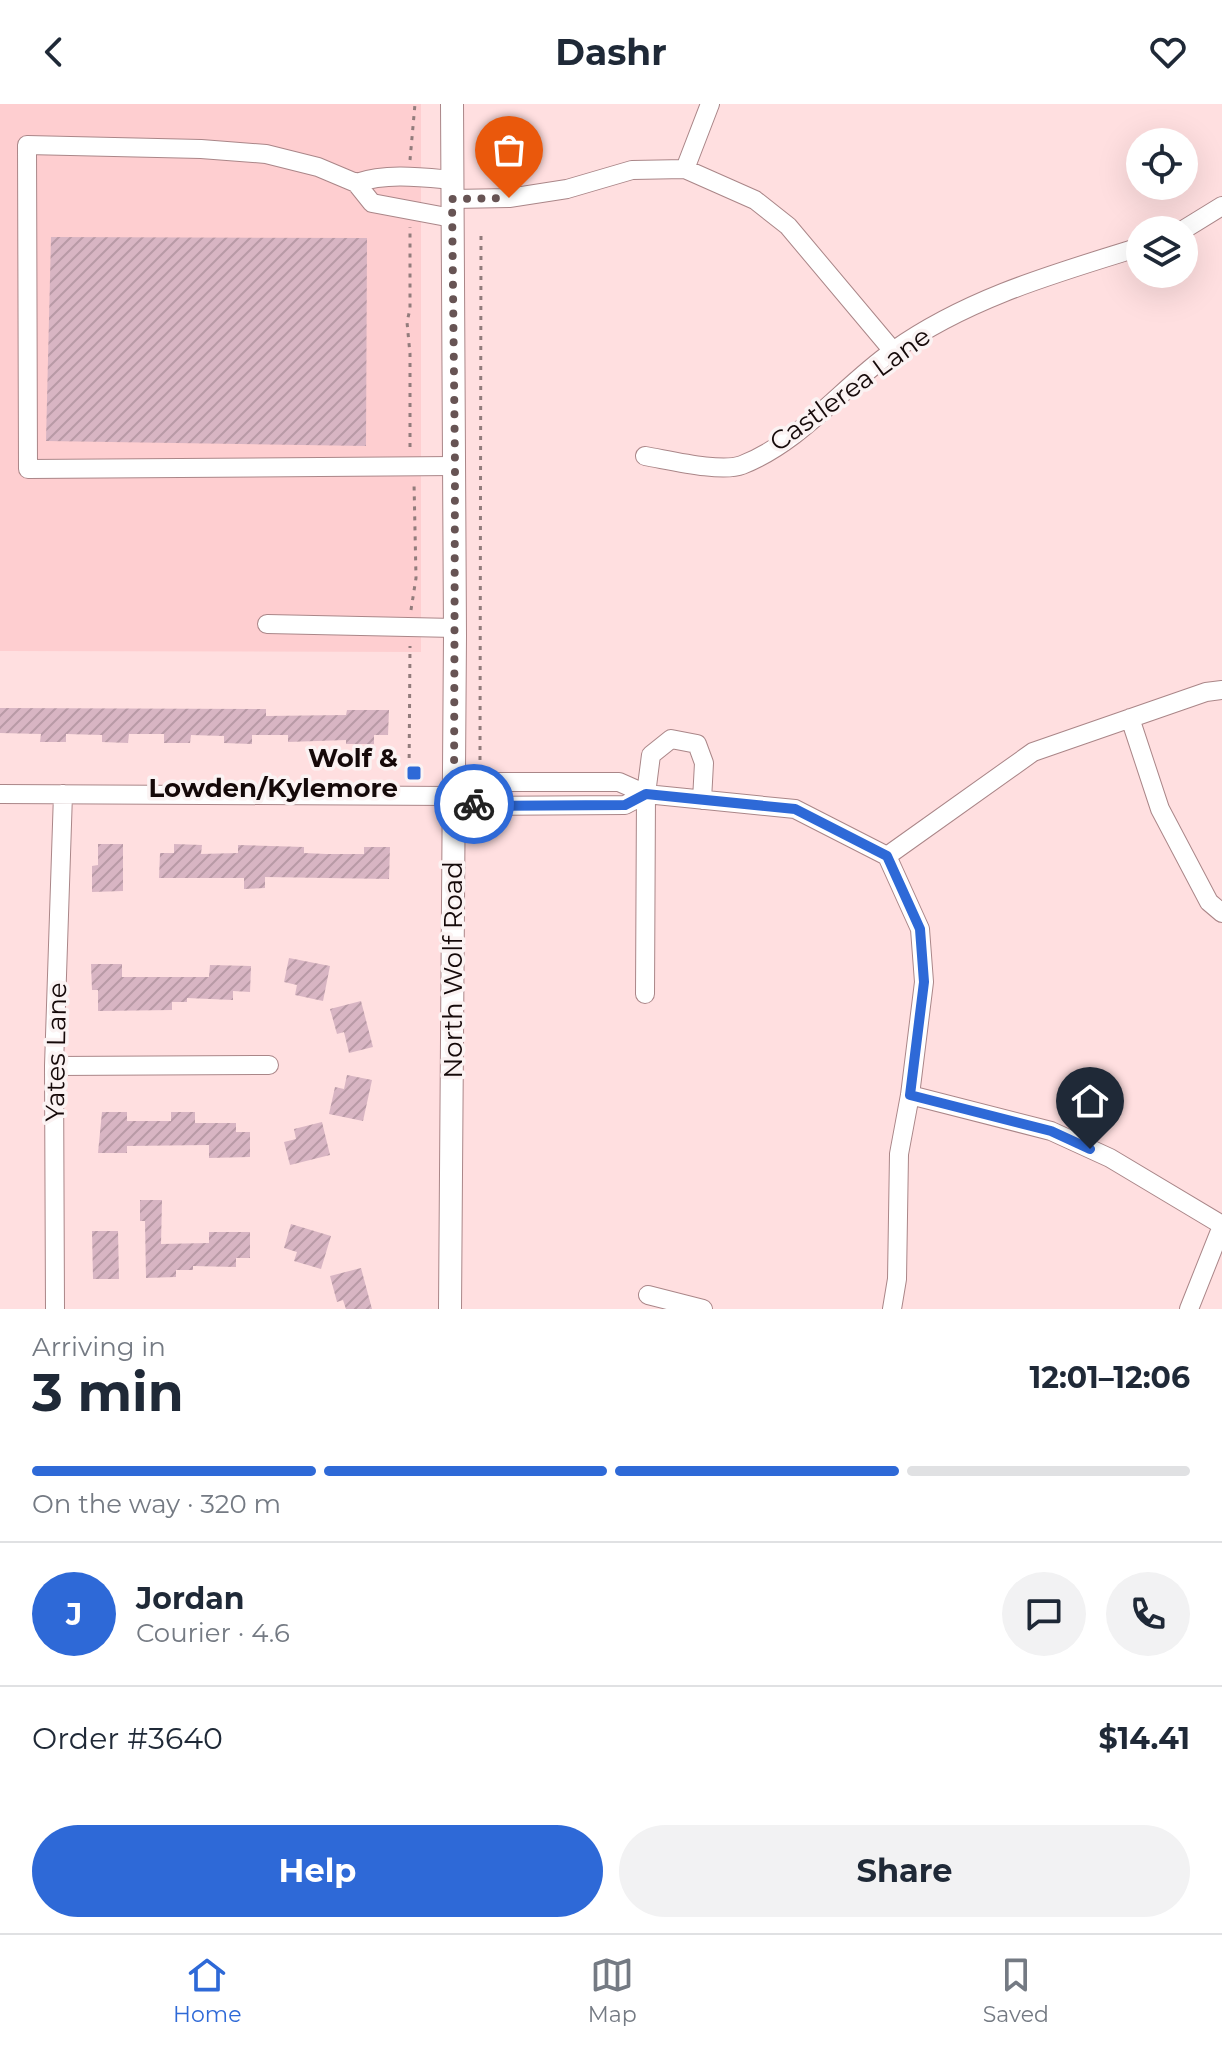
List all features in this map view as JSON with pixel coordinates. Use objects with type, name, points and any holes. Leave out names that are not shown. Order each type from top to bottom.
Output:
[{"type":"main road","name":"North Wolf Road","points":[[450,1309],[455,628],[452,104]]},
{"type":"street","points":[[685,169],[710,104]]},
{"type":"street","points":[[455,466],[28,469],[27,145],[201,149],[266,154],[318,167],[356,183],[372,203],[410,210],[452,199],[509,198],[567,189],[632,170],[685,169],[755,200],[788,226],[893,351]]},
{"type":"street","points":[[356,183],[374,178],[410,177],[452,199]]},
{"type":"street","points":[[1198,221],[1222,206]]},
{"type":"street","name":"Castlerea Lane","points":[[645,456],[695,466],[739,467],[782,443],[893,351],[964,309],[1021,283],[1126,251]]},
{"type":"street","points":[[267,624],[455,628]]},
{"type":"street","points":[[887,856],[1033,752],[1206,692],[1222,690]]},
{"type":"street","points":[[1130,718],[1160,809],[1209,902],[1222,913]]},
{"type":"street","points":[[645,994],[646,794],[651,755],[671,739],[697,744],[704,763],[702,800]]},
{"type":"street","points":[[0,794],[454,796],[480,806],[625,805],[646,794],[795,809],[887,856],[920,929],[924,982],[899,1154],[897,1279],[892,1309]]},
{"type":"street","name":"Yates Lane","points":[[55,1309],[54,1066],[63,794]]},
{"type":"street","points":[[54,1066],[269,1065]]},
{"type":"street","points":[[910,1095],[1051,1131],[1110,1158],[1222,1225],[1189,1309]]},
{"type":"street","points":[[648,1295],[703,1309]]},
{"type":"path","points":[[410,177],[415,104]]},
{"type":"path","points":[[409,780],[409,627],[416,578],[416,510],[407,333],[410,309],[410,210]]},
{"type":"path","points":[[480,760],[481,232]]},
{"type":"shaded area","points":[[0,104],[421,104],[421,652],[0,651]]},
{"type":"building","points":[[51,237],[367,238],[366,446],[46,441]]},
{"type":"building","points":[[0,708],[266,709],[266,716],[346,715],[347,710],[389,710],[388,735],[374,735],[374,744],[346,744],[346,740],[288,742],[288,735],[252,735],[252,744],[224,743],[224,736],[191,735],[190,743],[164,743],[164,734],[129,734],[128,743],[102,742],[102,735],[66,734],[66,742],[40,742],[41,734],[0,733]]},
{"type":"building","points":[[98,844],[123,844],[123,891],[92,892],[92,866],[98,865]]},
{"type":"building","points":[[174,844],[202,845],[201,854],[238,853],[238,845],[304,847],[304,853],[326,854],[364,854],[364,847],[390,847],[389,879],[265,877],[265,888],[244,889],[244,878],[159,878],[160,853],[174,853]]},
{"type":"building","points":[[289,958],[330,966],[323,1001],[295,995],[297,985],[284,982]]},
{"type":"building","points":[[91,964],[122,964],[122,977],[209,977],[210,965],[251,966],[250,992],[233,991],[233,1000],[187,998],[187,1002],[172,1002],[172,1010],[98,1011],[98,990],[92,990]]},
{"type":"building","points":[[361,1001],[373,1047],[349,1053],[344,1032],[337,1034],[330,1009]]},
{"type":"building","points":[[347,1075],[372,1080],[363,1121],[329,1114],[335,1087],[344,1089]]},
{"type":"building","points":[[102,1112],[127,1112],[127,1121],[171,1121],[171,1112],[195,1112],[195,1123],[236,1123],[236,1132],[250,1132],[250,1157],[209,1158],[209,1145],[127,1146],[127,1153],[98,1153]]},
{"type":"building","points":[[322,1122],[330,1155],[290,1165],[284,1142],[296,1139],[294,1129]]},
{"type":"building","points":[[140,1200],[162,1200],[161,1244],[209,1243],[209,1232],[250,1232],[250,1258],[236,1258],[236,1267],[193,1266],[193,1270],[176,1270],[176,1277],[146,1278],[145,1221],[140,1221]]},
{"type":"building","points":[[291,1224],[331,1236],[321,1269],[294,1261],[297,1252],[284,1248]]},
{"type":"building","points":[[92,1231],[118,1231],[119,1279],[93,1279]]},
{"type":"building","points":[[361,1268],[372,1309],[346,1309],[343,1300],[337,1302],[330,1276]]},
{"type":"way so far","points":[[474,804],[454,796],[452,199],[509,198]]},
{"type":"place","name":"Wolf & Lowden/Kylemore","points":[[414,773]]},
{"type":"route","points":[[474,804],[625,805],[646,794],[795,809],[887,856],[920,929],[924,982],[910,1095],[1051,1131],[1090,1149]]}]
